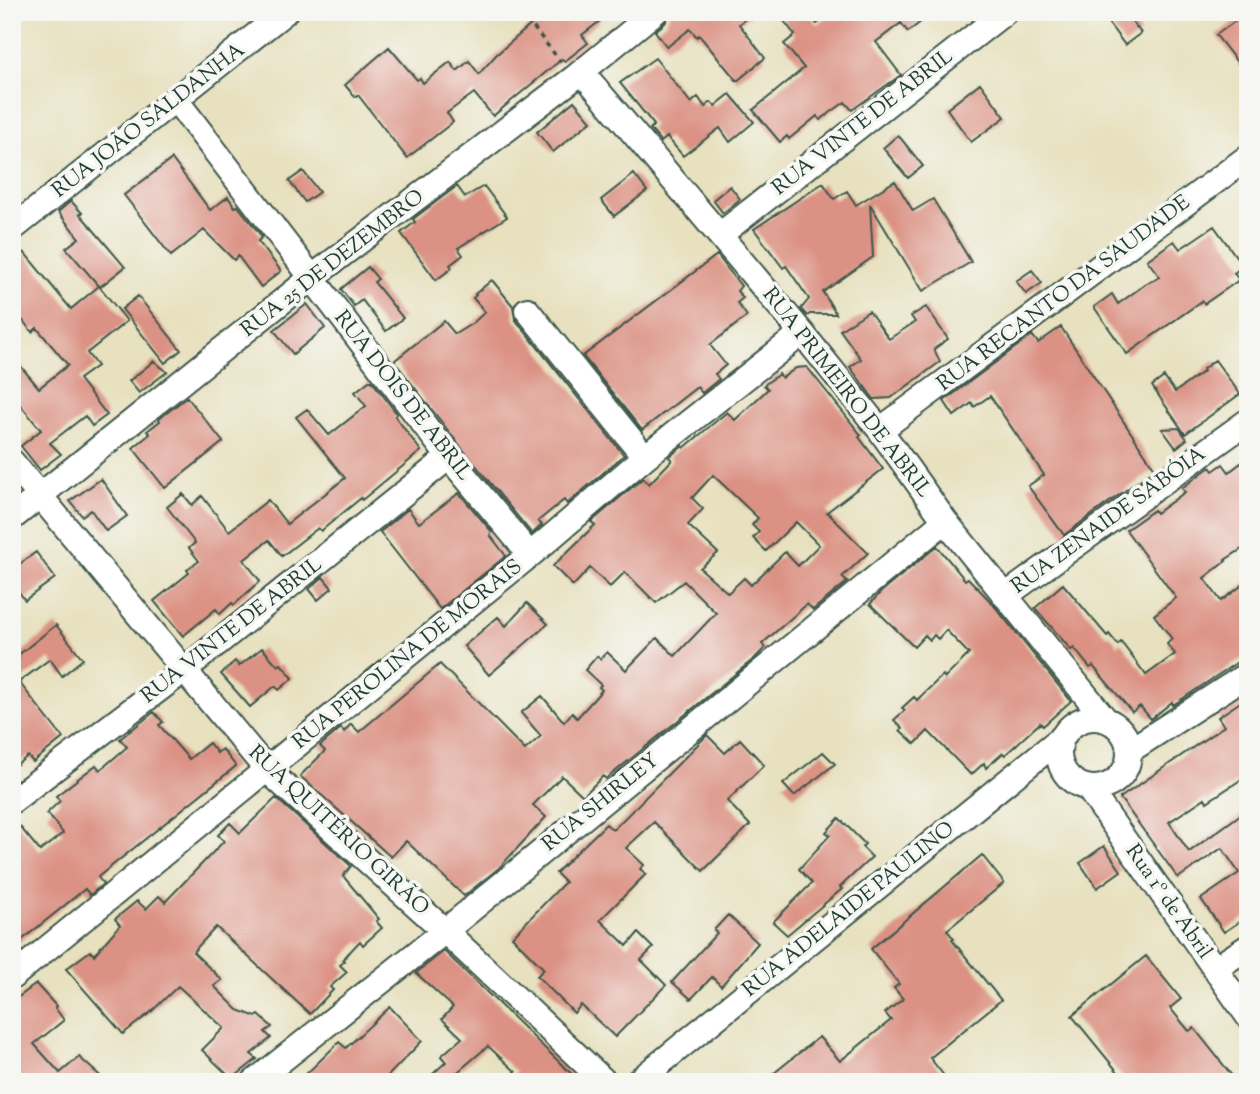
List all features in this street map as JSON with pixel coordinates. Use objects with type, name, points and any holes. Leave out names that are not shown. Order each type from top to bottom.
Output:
[{"type":"street","name":"RUA JOÃO SALDANHA","points":[[12,229],[285,12]]},
{"type":"street","name":"RUA 25 DE DEZEMBRO","points":[[12,518],[310,279],[578,75],[655,12]]},
{"type":"street","name":"RUA VINTE DE ABRIL","points":[[720,234],[1005,12]]},
{"type":"street","name":"RUA PRIMEIRO DE ABRIL","points":[[578,75],[720,234],[802,333],[880,430],[945,521],[1105,719]]},
{"type":"street","name":"RUA DOIS DE ABRIL","points":[[176,100],[310,279],[449,457],[530,555]]},
{"type":"street","name":"RUA RECANTO DA SAUDADE","points":[[880,430],[1248,158]]},
{"type":"street","points":[[527,310],[645,457]]},
{"type":"street","name":"RUA PEROLINA DE MORAIS","points":[[12,977],[530,555],[645,457],[802,333]]},
{"type":"street","name":"RUA ZENAIDE SABÓIA","points":[[1005,596],[1248,421]]},
{"type":"street","name":"RUA VINTE DE ABRIL","points":[[12,801],[183,671],[449,457]]},
{"type":"street","name":"RUA QUITÉRIO GIRÃO","points":[[12,462],[267,771],[445,931],[605,1082]]},
{"type":"street","name":"RUA SHIRLEY","points":[[254,1082],[445,931],[945,521]]},
{"type":"street","points":[[1129,751],[1248,674]]},
{"type":"street","points":[[1088,718],[1105,719],[1122,731],[1129,751],[1128,762],[1117,780],[1108,785],[1088,788],[1073,782],[1062,770],[1058,754],[1061,738],[1072,725],[1080,721],[1088,718]]},
{"type":"street","name":"RUA ADELAIDE PAULINO","points":[[637,1082],[1061,738]]},
{"type":"street","name":"Rua 1º de Abril","points":[[1088,788],[1248,1016]]},
{"type":"street","points":[[1216,968],[1248,947]]},
{"type":"path","points":[[520,12],[578,75]]},
{"type":"building","points":[[526,12],[593,12],[600,21],[582,35],[588,43],[565,61],[562,59],[493,116],[474,93],[447,113],[453,122],[407,158],[358,95],[355,97],[345,85],[389,47],[417,80],[420,78],[423,83],[450,62],[457,71],[469,61],[479,74],[496,55],[534,22]]},
{"type":"building","points":[[671,12],[754,12],[739,24],[765,58],[737,81],[699,35],[697,37],[690,29],[667,47],[655,31],[665,23]]},
{"type":"building","points":[[777,12],[806,12],[817,24],[832,12],[933,12],[908,32],[901,23],[876,42],[901,75],[852,110],[845,102],[820,120],[817,116],[789,139],[787,136],[780,142],[753,110],[804,68],[784,44],[795,35]]},
{"type":"building","points":[[1100,12],[1125,12],[1141,33],[1125,45]]},
{"type":"building","points":[[1248,12],[1248,76],[1216,35]]},
{"type":"building","points":[[655,58],[691,103],[698,97],[705,107],[711,102],[715,106],[730,94],[754,122],[730,142],[720,128],[683,156],[667,137],[661,142],[650,129],[654,125],[620,83]]},
{"type":"building","points":[[980,83],[1005,117],[971,142],[947,109]]},
{"type":"building","points":[[574,101],[591,121],[553,152],[537,132]]},
{"type":"building","points":[[898,135],[923,166],[908,178],[883,148]]},
{"type":"building","points":[[172,159],[210,210],[228,197],[235,207],[238,206],[262,237],[258,241],[281,271],[261,287],[238,256],[234,260],[204,230],[171,256],[124,195]]},
{"type":"building","points":[[303,171],[319,192],[305,202],[289,181]]},
{"type":"building","points":[[634,174],[647,191],[614,216],[601,200]]},
{"type":"building","points":[[895,181],[913,211],[933,199],[971,262],[923,291],[870,204],[873,257],[823,292],[836,314],[807,316],[801,309],[809,299],[786,266],[783,268],[754,229],[823,183],[834,199],[847,191],[856,205]]},
{"type":"building","points":[[457,186],[465,197],[484,186],[507,217],[458,248],[463,255],[436,280],[401,233],[415,222],[413,219]]},
{"type":"building","points":[[730,186],[740,199],[723,213],[713,200]]},
{"type":"building","points":[[71,201],[125,267],[100,287],[127,321],[87,353],[97,366],[79,379],[107,415],[92,426],[85,416],[50,443],[61,454],[40,470],[21,446],[41,430],[12,395],[12,356],[39,388],[68,365],[37,328],[32,332],[12,307],[12,261],[24,252],[71,309],[99,286],[66,248],[79,238],[58,212]]},
{"type":"building","points":[[1214,226],[1243,266],[1234,273],[1239,280],[1204,304],[1202,301],[1127,354],[1094,307],[1112,294],[1118,304],[1160,277],[1147,260],[1174,241],[1180,249]]},
{"type":"building","points":[[717,255],[741,286],[737,291],[743,298],[737,303],[747,316],[710,345],[726,365],[715,374],[719,379],[702,393],[697,387],[642,430],[583,356]]},
{"type":"building","points":[[368,267],[378,279],[374,282],[403,318],[386,331],[362,300],[354,306],[341,289]]},
{"type":"building","points":[[1032,270],[1042,283],[1026,294],[1016,281]]},
{"type":"building","points":[[492,280],[513,306],[515,319],[624,455],[567,504],[564,500],[538,521],[542,525],[532,534],[394,361],[444,321],[455,334],[473,323],[485,312],[473,298]]},
{"type":"building","points":[[138,296],[181,350],[165,363],[122,309]]},
{"type":"building","points":[[307,304],[325,328],[293,354],[274,330]]},
{"type":"building","points":[[926,307],[948,339],[934,349],[940,362],[891,398],[874,399],[850,367],[861,359],[840,330],[869,311],[889,339],[915,322],[911,316]]},
{"type":"building","points":[[1061,327],[1155,469],[1064,535],[1028,486],[1044,475],[990,396],[974,407],[972,403],[954,416],[944,401],[1032,335],[1038,343]]},
{"type":"building","points":[[1215,360],[1240,394],[1185,434],[1152,386],[1164,377],[1175,392]]},
{"type":"building","points":[[154,361],[167,372],[139,393],[129,381]]},
{"type":"building","points":[[807,367],[861,435],[859,437],[883,469],[827,512],[868,553],[842,577],[847,582],[813,610],[807,604],[762,644],[765,648],[755,658],[606,779],[603,776],[583,796],[562,776],[533,805],[546,817],[499,868],[464,896],[406,841],[391,857],[300,776],[325,751],[320,746],[341,728],[344,732],[351,724],[359,732],[440,664],[525,750],[541,736],[521,713],[542,696],[564,722],[572,713],[577,718],[602,690],[599,687],[601,685],[585,670],[597,656],[600,659],[607,652],[626,670],[657,638],[675,656],[716,613],[684,581],[656,603],[625,572],[610,587],[590,568],[573,586],[553,566],[595,525],[591,522],[643,478],[649,484],[672,460],[669,457],[727,412],[735,420],[768,389],[764,385],[779,374],[782,378],[796,368]],"holes":[[[713,475],[758,518],[752,525],[759,532],[753,538],[766,551],[796,522],[819,545],[798,566],[785,552],[751,585],[744,578],[728,593],[700,568],[718,553],[688,525],[703,509],[692,498]]]},
{"type":"building","points":[[372,381],[397,414],[395,416],[421,451],[321,531],[318,528],[282,556],[269,540],[244,560],[260,581],[234,605],[232,603],[220,614],[216,609],[183,636],[154,601],[189,573],[187,570],[199,561],[189,548],[195,543],[167,507],[183,494],[192,505],[202,496],[229,531],[268,500],[287,524],[345,478],[296,417],[307,409],[329,435],[366,406],[355,392]]},
{"type":"building","points":[[187,397],[223,442],[165,488],[133,448],[150,434],[147,431],[160,421],[159,419]]},
{"type":"building","points":[[1179,428],[1187,439],[1176,448],[1162,429]]},
{"type":"building","points":[[1241,463],[1248,472],[1248,545],[1204,578],[1221,601],[1248,581],[1248,655],[1173,705],[1172,702],[1151,719],[1140,706],[1132,712],[1093,666],[1090,668],[1074,648],[1071,650],[1035,608],[1063,584],[1107,636],[1109,634],[1118,645],[1121,642],[1146,675],[1175,654],[1167,644],[1172,639],[1154,615],[1176,598],[1126,530],[1185,492],[1182,488],[1210,467],[1213,471],[1223,464],[1229,472]]},
{"type":"building","points":[[101,479],[127,516],[106,531],[91,510],[82,516],[70,501]]},
{"type":"building","points":[[459,493],[492,532],[490,535],[506,556],[440,609],[380,532],[408,509],[419,523]]},
{"type":"building","points":[[937,546],[965,580],[968,578],[992,603],[1071,701],[1043,726],[1040,723],[1005,755],[1003,753],[986,768],[984,763],[971,775],[928,731],[915,744],[894,720],[914,697],[917,700],[969,654],[946,630],[938,639],[934,635],[930,640],[925,635],[914,647],[870,604]]},
{"type":"building","points":[[36,552],[55,578],[25,600],[12,583],[12,570]]},
{"type":"building","points":[[323,577],[332,588],[318,600],[309,589]]},
{"type":"building","points":[[527,603],[548,624],[489,675],[464,646],[498,617],[506,626]]},
{"type":"building","points":[[56,625],[83,659],[62,676],[50,659],[19,682],[63,738],[33,762],[28,756],[12,768],[12,663]]},
{"type":"building","points":[[262,648],[293,678],[279,690],[275,686],[250,707],[221,674],[235,661],[239,666]]},
{"type":"building","points":[[1248,697],[1248,775],[1207,802],[1205,798],[1169,822],[1189,852],[1248,809],[1248,916],[1224,932],[1201,899],[1239,873],[1222,848],[1178,878],[1120,798],[1224,726],[1218,717]]},
{"type":"building","points":[[154,712],[163,722],[159,725],[189,759],[209,743],[217,753],[222,749],[236,766],[98,877],[103,884],[90,895],[85,889],[12,948],[12,901],[18,897],[12,890],[12,817],[40,851],[63,833],[47,813],[60,801],[56,796],[96,765],[100,770],[127,747],[120,739]]},
{"type":"building","points":[[707,735],[725,753],[740,739],[764,765],[727,801],[750,825],[703,871],[654,822],[626,848],[644,865],[640,869],[646,874],[600,920],[627,946],[638,933],[653,948],[641,960],[666,985],[615,1037],[581,1005],[574,1013],[537,976],[544,969],[512,937],[565,882],[556,873],[606,824],[613,830]]},
{"type":"building","points":[[823,752],[835,764],[794,796],[783,784]]},
{"type":"building","points":[[276,798],[351,866],[343,876],[379,919],[376,921],[382,928],[363,945],[360,941],[343,959],[345,961],[340,965],[347,972],[330,987],[333,990],[310,1014],[216,927],[193,952],[222,980],[214,986],[238,1010],[256,1017],[259,1015],[272,1027],[265,1032],[271,1038],[251,1054],[257,1059],[232,1079],[202,1050],[224,1028],[178,986],[123,1034],[66,969],[90,951],[94,955],[120,925],[115,919],[137,901],[146,909],[159,896],[165,902],[224,841],[218,835],[230,823],[240,833]]},
{"type":"building","points":[[839,818],[865,844],[862,847],[872,857],[840,887],[842,889],[787,935],[773,922],[812,883],[799,869],[830,835],[826,832]]},
{"type":"building","points":[[1104,846],[1121,871],[1097,888],[1080,863]]},
{"type":"building","points":[[982,855],[1004,883],[947,930],[954,939],[952,940],[1001,1000],[930,1058],[949,1082],[763,1082],[819,1037],[840,1061],[891,1020],[885,1013],[903,999],[894,988],[899,984],[871,949]]},
{"type":"building","points":[[728,915],[758,943],[721,986],[712,977],[691,999],[672,982],[717,933],[714,930]]},
{"type":"building","points":[[444,951],[580,1082],[521,1082],[513,1075],[516,1072],[488,1046],[446,1082],[424,1082],[446,1062],[441,1056],[462,1038],[442,1019],[453,1007],[416,973]]},
{"type":"building","points":[[1146,956],[1181,999],[1170,1008],[1189,1031],[1194,1028],[1237,1082],[1126,1082],[1072,1016]]},
{"type":"building","points":[[36,984],[56,1006],[64,1020],[34,1044],[60,1073],[79,1057],[107,1082],[12,1082],[12,1002]]},
{"type":"building","points":[[390,1007],[422,1041],[382,1082],[298,1082],[339,1042],[346,1048]]}]
